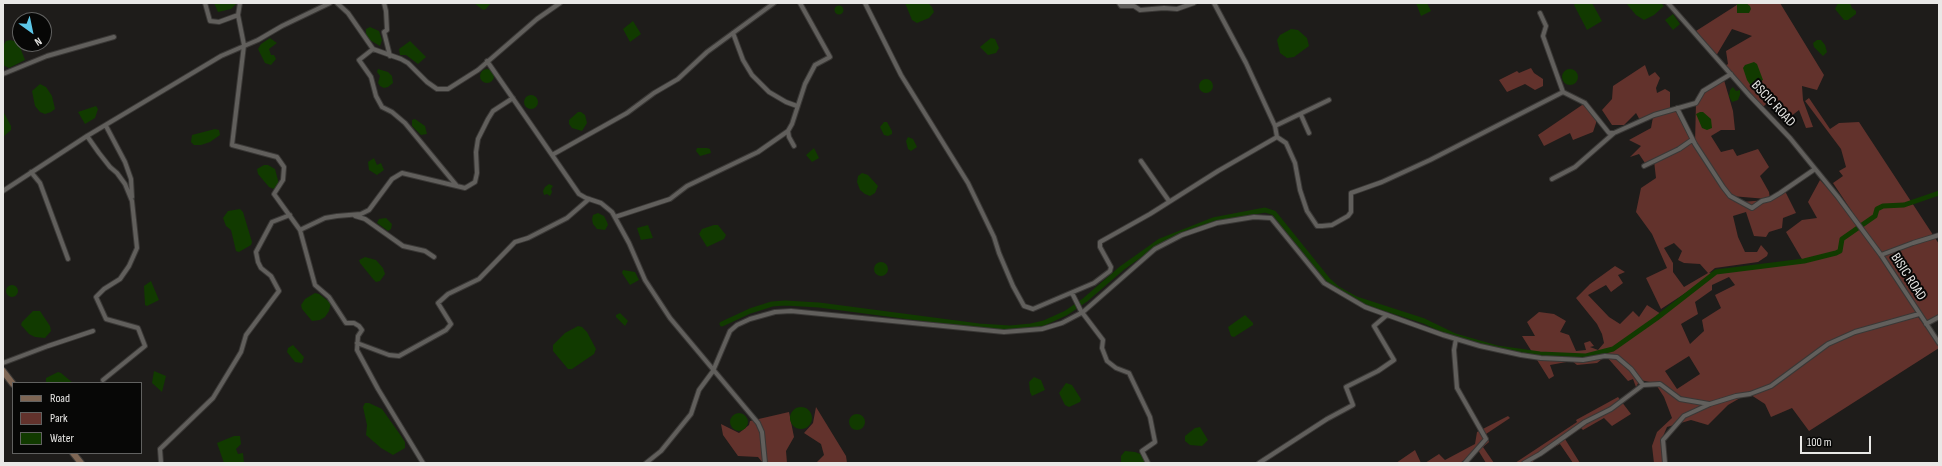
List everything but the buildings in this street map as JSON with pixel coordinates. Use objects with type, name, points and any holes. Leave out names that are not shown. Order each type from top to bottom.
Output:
[{"type":"main road","points":[[3,371],[12,383]]},
{"type":"main road","points":[[74,454],[80,463]]},
{"type":"street","points":[[205,3],[210,21],[219,22],[238,15]]},
{"type":"street","points":[[240,3],[238,15],[244,45],[232,145],[277,157],[284,167],[283,180],[274,194],[300,230],[315,286],[329,297],[346,323],[354,323],[360,326],[362,330],[357,343],[357,350],[378,389],[423,463]]},
{"type":"street","points":[[3,191],[87,136],[221,56],[258,40],[282,26],[330,3]]},
{"type":"street","points":[[337,3],[348,13],[373,49],[408,63],[427,82],[437,89],[448,88],[468,77],[537,19],[560,3]]},
{"type":"street","points":[[384,3],[387,30],[384,32],[390,56]]},
{"type":"street","points":[[552,155],[627,113],[654,93],[678,78],[707,52],[774,3]]},
{"type":"street","points":[[615,217],[670,199],[687,186],[758,152],[788,131],[814,65],[830,57],[800,3]]},
{"type":"street","points":[[865,3],[902,75],[968,183],[994,237],[998,254],[1013,286],[1024,306],[1032,309],[1094,283],[1110,271],[1111,267],[1100,247],[1100,242],[1150,214],[1277,136]]},
{"type":"street","points":[[1119,3],[1121,6],[1134,6],[1140,10],[1164,8],[1177,9],[1194,3]]},
{"type":"street","points":[[1214,3],[1246,63],[1275,126],[1277,136],[1286,143],[1295,163],[1300,190],[1307,211],[1317,226],[1332,225],[1348,216],[1351,212],[1351,193],[1382,182],[1430,160],[1563,92]]},
{"type":"street","name":"BSCIC ROAD","points":[[1668,3],[1790,138],[1857,224]]},
{"type":"street","points":[[1540,13],[1546,26],[1543,36],[1563,92],[1585,104],[1609,133],[1614,133]]},
{"type":"street","points":[[733,33],[743,60],[752,74],[769,92],[798,106]]},
{"type":"street","points":[[3,74],[47,56],[114,38]]},
{"type":"street","points":[[373,49],[359,60],[371,77],[376,96],[382,107],[392,112],[405,123],[457,186]]},
{"type":"street","points":[[487,61],[579,194],[608,208],[615,217],[650,287],[683,336],[709,363],[713,371],[758,423],[762,432],[765,463]]},
{"type":"street","points":[[1552,179],[1575,166],[1614,133],[1654,115],[1696,103],[1703,91],[1731,74]]},
{"type":"street","points":[[300,230],[325,218],[349,214],[361,214],[369,210],[392,179],[402,173],[465,188],[475,182],[477,173],[476,152],[478,139],[493,111],[513,98]]},
{"type":"street","points":[[1275,126],[1301,115],[1329,100]]},
{"type":"street","points":[[1677,108],[1692,140],[1722,187],[1730,196],[1752,208],[1762,201],[1770,199],[1780,193],[1815,169]]},
{"type":"street","points":[[1301,115],[1309,133]]},
{"type":"street","points":[[103,380],[144,346],[138,328],[106,319],[96,297],[104,289],[120,278],[129,266],[137,248],[131,179],[125,162],[106,126]]},
{"type":"street","points":[[788,131],[789,137],[794,146]]},
{"type":"street","points":[[87,136],[110,167],[117,172],[125,184],[132,201]]},
{"type":"street","points":[[1644,166],[1679,149],[1692,140]]},
{"type":"street","points":[[1141,161],[1169,201]]},
{"type":"street","points":[[31,172],[40,183],[68,259]]},
{"type":"street","points":[[357,343],[389,355],[399,356],[446,330],[451,324],[438,304],[448,294],[480,279],[515,242],[528,238],[566,218],[589,199]]},
{"type":"street","points":[[349,214],[365,219],[403,246],[425,251],[434,257]]},
{"type":"street","points":[[161,463],[160,449],[213,398],[241,352],[246,335],[280,291],[271,276],[261,268],[256,252],[272,222],[290,215]]},
{"type":"street","points":[[646,463],[661,451],[691,414],[699,390],[713,371],[730,331],[737,325],[750,319],[775,312],[791,311],[1004,332],[1042,329],[1082,312],[1155,249],[1182,235],[1217,223],[1254,217],[1271,218],[1324,283],[1351,300],[1387,315],[1480,346],[1541,358],[1583,360],[1606,356],[1618,357],[1632,369],[1643,385]]},
{"type":"street","name":"BISIC ROAD","points":[[1857,224],[1881,255],[1939,343]]},
{"type":"street","points":[[1881,255],[1939,235]]},
{"type":"street","points":[[1072,293],[1082,312],[1103,340],[1102,348],[1107,361],[1116,368],[1129,373],[1150,416],[1155,442],[1142,450],[1148,463]]},
{"type":"street","points":[[1665,463],[1663,440],[1684,416],[1710,404],[1736,396],[1750,394],[1771,386],[1828,344],[1855,332],[1919,314]]},
{"type":"street","points":[[1259,463],[1327,419],[1353,405],[1346,387],[1378,371],[1394,360],[1374,326],[1387,315]]},
{"type":"street","points":[[1926,324],[1939,317]]},
{"type":"street","points":[[3,363],[93,331]]},
{"type":"street","points":[[1456,339],[1454,350],[1457,388],[1486,440],[1465,463]]},
{"type":"street","points":[[1524,463],[1540,454],[1585,422],[1611,409],[1643,385],[1660,384],[1680,399],[1710,404]]},
{"type":"green space","points":[[1740,3],[1780,3],[1824,75],[1817,90],[1802,86],[1803,100],[1813,127],[1806,128],[1799,110],[1790,117],[1766,104],[1763,107],[1725,66],[1728,64],[1726,51],[1752,36],[1732,29],[1716,56],[1696,31]]},
{"type":"green space","points":[[1645,65],[1649,76],[1655,72],[1660,78],[1656,88],[1657,93],[1665,89],[1670,92],[1670,110],[1677,108],[1695,143],[1696,103],[1703,91],[1724,80],[1733,111],[1735,130],[1721,130],[1711,136],[1721,152],[1733,149],[1737,156],[1758,149],[1769,167],[1760,176],[1769,192],[1770,199],[1785,191],[1796,213],[1783,218],[1782,228],[1769,232],[1766,237],[1754,236],[1746,212],[1733,216],[1738,237],[1745,252],[1757,252],[1761,245],[1768,253],[1767,256],[1758,262],[1715,268],[1709,273],[1803,261],[1786,232],[1802,220],[1817,218],[1808,202],[1820,180],[1837,198],[1856,225],[1879,252],[1833,183],[1843,176],[1839,171],[1846,167],[1841,149],[1805,101],[1809,98],[1830,129],[1839,123],[1859,122],[1939,244],[1939,319],[1928,325],[1919,314],[1855,332],[1828,344],[1771,386],[1747,394],[1728,405],[1708,425],[1691,420],[1667,427],[1661,441],[1665,452],[1662,463],[1654,463],[1652,446],[1657,432],[1672,418],[1664,397],[1655,383],[1640,380],[1636,387],[1633,379],[1628,381],[1606,356],[1597,363],[1577,365],[1572,361],[1550,365],[1554,376],[1549,379],[1522,336],[1535,336],[1527,322],[1539,312],[1554,314],[1566,321],[1560,332],[1569,335],[1576,351],[1586,350],[1584,343],[1590,341],[1594,346],[1590,347],[1598,350],[1604,343],[1602,334],[1597,324],[1576,298],[1590,284],[1615,266],[1625,272],[1618,275],[1623,283],[1611,292],[1606,285],[1588,295],[1609,317],[1620,324],[1633,311],[1639,317],[1647,305],[1661,314],[1710,277],[1661,309],[1646,278],[1667,268],[1652,234],[1636,212],[1641,188],[1656,178],[1654,161],[1645,163],[1639,154],[1630,157],[1641,146],[1629,140],[1651,128],[1653,117],[1641,122],[1636,113],[1624,125],[1612,125],[1602,110],[1612,99],[1613,86]],"holes":[[[1731,196],[1767,199],[1767,200],[1741,202]],[[1674,243],[1682,251],[1678,260],[1684,263],[1700,264],[1708,273],[1684,287],[1673,272],[1673,263],[1664,248]],[[1729,277],[1735,285],[1715,295],[1721,308],[1702,320],[1704,331],[1690,344],[1681,324],[1698,314],[1695,302],[1712,290],[1712,285]],[[1689,356],[1700,374],[1677,389],[1665,371]]]},
{"type":"green space","points":[[1531,68],[1534,73],[1543,79],[1543,86],[1535,90],[1525,84],[1507,92],[1499,80],[1517,71],[1519,73]]},
{"type":"green space","points":[[1585,103],[1596,116],[1596,123],[1593,132],[1573,140],[1570,133],[1544,146],[1538,135]]},
{"type":"green space","points":[[1918,317],[1939,345],[1939,348],[1809,431],[1792,408],[1771,417],[1765,404],[1751,395],[1772,387],[1828,345],[1855,333]]},
{"type":"green space","points":[[1618,397],[1631,414],[1612,426],[1604,418],[1583,430],[1581,428],[1565,439],[1580,463],[1573,463],[1560,444],[1532,459],[1534,463],[1515,463],[1577,422],[1576,420]]},
{"type":"green space","points":[[816,407],[846,456],[847,463],[816,463],[824,455],[821,444],[804,433],[813,423]]},
{"type":"green space","points":[[789,412],[794,437],[786,451],[787,463],[763,463],[758,457],[738,456],[723,435],[721,424],[739,433],[749,425],[750,421]]},
{"type":"green space","points":[[1508,416],[1510,418],[1486,434],[1489,442],[1483,447],[1494,463],[1486,463],[1478,450],[1460,463],[1425,463],[1439,454],[1445,460],[1475,444],[1477,432]]},
{"type":"green space","points":[[1415,450],[1421,463],[1396,463]]},
{"type":"water","points":[[214,3],[237,3],[231,9],[218,12]]},
{"type":"water","points":[[474,3],[491,3],[486,9],[483,10]]},
{"type":"water","points":[[905,3],[928,3],[934,12],[929,18],[917,23],[912,20]]},
{"type":"water","points":[[1416,3],[1427,3],[1431,11],[1421,16]]},
{"type":"water","points":[[1576,3],[1592,3],[1602,21],[1587,30],[1574,5]]},
{"type":"water","points":[[1626,3],[1661,3],[1664,6],[1654,15],[1644,20],[1636,15]]},
{"type":"water","points":[[1737,3],[1746,3],[1750,6],[1751,9],[1749,13],[1737,13]]},
{"type":"water","points":[[1838,3],[1850,3],[1852,8],[1856,11],[1856,14],[1848,20],[1844,20],[1835,9]]},
{"type":"water","points":[[839,5],[844,10],[839,15],[834,10]]},
{"type":"water","points":[[1673,14],[1680,24],[1673,30],[1665,20]]},
{"type":"water","points":[[633,21],[641,34],[630,42],[623,29]]},
{"type":"water","points":[[370,27],[379,31],[382,40],[380,46],[368,39],[366,29]]},
{"type":"water","points":[[1291,29],[1298,30],[1307,38],[1309,46],[1294,57],[1287,58],[1280,53],[1277,40],[1280,35]]},
{"type":"water","points":[[270,38],[277,43],[269,49],[271,55],[274,55],[276,59],[271,65],[265,63],[258,49],[261,44]]},
{"type":"water","points":[[991,38],[995,39],[999,48],[996,53],[988,55],[980,47]]},
{"type":"water","points":[[12,40],[12,52],[22,52],[25,60],[9,68],[3,65],[3,46],[6,41]]},
{"type":"water","points":[[1817,40],[1821,40],[1825,45],[1827,52],[1823,56],[1814,47],[1813,43]]},
{"type":"water","points":[[410,41],[426,57],[418,64],[406,55],[400,55],[399,49]]},
{"type":"water","points":[[1754,62],[1757,64],[1763,80],[1751,86],[1747,80],[1743,68],[1745,65]]},
{"type":"water","points":[[378,69],[388,72],[392,76],[393,83],[388,87],[384,88],[378,83],[380,76],[377,72]]},
{"type":"water","points":[[487,69],[492,71],[494,76],[492,81],[487,83],[482,81],[480,76],[482,71]]},
{"type":"water","points":[[1570,69],[1577,74],[1578,77],[1573,84],[1570,85],[1563,80],[1562,77],[1567,70]]},
{"type":"water","points":[[1203,79],[1209,79],[1213,83],[1213,89],[1209,93],[1203,93],[1199,89],[1199,83]]},
{"type":"water","points":[[40,84],[46,87],[52,96],[55,109],[45,114],[40,112],[35,106],[32,91]]},
{"type":"water","points":[[1733,87],[1736,91],[1740,90],[1740,95],[1738,100],[1732,102],[1729,96],[1730,90]]},
{"type":"water","points":[[531,95],[536,97],[538,102],[536,107],[531,109],[526,107],[524,102],[526,97]]},
{"type":"water","points":[[96,106],[98,109],[95,118],[85,124],[78,112]]},
{"type":"water","points":[[3,111],[11,126],[11,130],[3,137]]},
{"type":"water","points":[[578,112],[585,115],[587,123],[582,131],[572,128],[569,124],[569,120]]},
{"type":"water","points":[[1703,112],[1711,119],[1712,128],[1707,130],[1702,128],[1696,114]]},
{"type":"water","points":[[415,119],[425,126],[427,134],[421,135],[412,126],[412,120]]},
{"type":"water","points":[[884,122],[887,122],[892,131],[892,134],[888,136],[884,135],[880,127]]},
{"type":"water","points":[[215,129],[219,130],[220,135],[210,142],[201,145],[194,145],[191,142],[192,135]]},
{"type":"water","points":[[908,137],[913,139],[917,147],[911,151],[908,149],[906,141]]},
{"type":"water","points":[[697,148],[710,149],[711,153],[700,156],[696,151]]},
{"type":"water","points":[[814,148],[819,158],[812,162],[806,155]]},
{"type":"water","points":[[374,158],[377,165],[381,163],[384,170],[377,175],[369,170],[368,162]]},
{"type":"water","points":[[264,165],[268,165],[275,169],[279,184],[274,189],[269,187],[258,174],[257,169]]},
{"type":"water","points":[[862,173],[868,175],[878,186],[875,193],[870,196],[860,190],[857,182],[858,176]]},
{"type":"water","points":[[549,184],[553,186],[551,189],[552,192],[550,196],[547,194],[544,195],[543,191]]},
{"type":"water","points":[[240,209],[243,212],[252,242],[251,245],[239,252],[236,251],[231,230],[226,226],[223,218],[228,211]]},
{"type":"water","points":[[598,213],[604,216],[607,222],[608,225],[605,230],[597,229],[593,224],[593,215]]},
{"type":"water","points":[[386,218],[392,224],[391,229],[388,231],[377,223],[379,219]]},
{"type":"water","points":[[648,225],[653,238],[641,240],[637,228]]},
{"type":"water","points":[[718,225],[726,235],[724,239],[707,247],[699,234],[702,229]]},
{"type":"water","points":[[365,257],[376,260],[383,268],[385,274],[380,281],[376,282],[360,263],[359,260]]},
{"type":"water","points":[[881,262],[886,264],[888,269],[886,274],[881,276],[876,274],[874,269],[876,264]]},
{"type":"water","points":[[623,270],[635,272],[639,280],[630,285],[622,273]]},
{"type":"water","points":[[151,281],[159,300],[147,306],[145,305],[144,286]]},
{"type":"water","points":[[10,285],[14,285],[18,291],[14,297],[10,297],[6,293],[6,289]]},
{"type":"water","points":[[315,293],[319,294],[331,303],[329,311],[325,317],[320,320],[312,321],[302,309],[301,305],[305,299]]},
{"type":"water","points":[[33,311],[40,311],[50,326],[51,331],[45,338],[35,337],[29,334],[21,325]]},
{"type":"water","points":[[620,313],[628,321],[625,326],[616,317],[616,315]]},
{"type":"water","points":[[1245,315],[1253,323],[1253,325],[1234,337],[1231,336],[1228,327]]},
{"type":"water","points":[[578,326],[582,327],[587,332],[596,349],[594,354],[572,369],[568,369],[553,351],[553,345],[565,333]]},
{"type":"water","points":[[293,345],[304,357],[302,363],[295,362],[287,352],[288,348]]},
{"type":"water","points":[[154,371],[166,376],[162,392],[152,383]]},
{"type":"water","points":[[58,372],[72,382],[46,382],[46,378]]},
{"type":"water","points":[[1034,377],[1041,380],[1045,390],[1032,396],[1029,382]]},
{"type":"water","points":[[1066,383],[1072,385],[1081,399],[1080,402],[1069,407],[1065,405],[1059,393]]},
{"type":"water","points":[[365,403],[369,403],[382,409],[405,442],[405,448],[393,455],[381,448],[366,435],[367,425],[363,407]]},
{"type":"water","points":[[801,407],[809,410],[812,418],[809,426],[801,429],[793,426],[790,418],[793,410]]},
{"type":"water","points":[[735,413],[743,413],[748,418],[746,429],[743,431],[735,431],[730,426],[730,418]]},
{"type":"water","points":[[854,414],[860,414],[865,419],[863,428],[860,430],[854,430],[849,425],[849,419]]},
{"type":"water","points":[[1200,427],[1208,440],[1202,446],[1190,445],[1185,441],[1185,436],[1195,428]]},
{"type":"water","points":[[234,436],[240,436],[241,444],[236,449],[238,454],[243,453],[244,463],[224,463],[217,443]]},
{"type":"water","points":[[1125,451],[1143,455],[1146,463],[1121,463],[1121,456]]},
{"type":"waterway","points":[[722,324],[750,311],[772,304],[785,303],[819,305],[979,326],[1010,328],[1031,326],[1044,323],[1066,313],[1085,300],[1122,268],[1160,241],[1213,220],[1265,210],[1274,213],[1328,280],[1338,289],[1356,299],[1424,321],[1455,336],[1497,348],[1540,354],[1586,356],[1613,349],[1657,318],[1716,272],[1804,261],[1836,253],[1840,251],[1842,239],[1875,216],[1877,209],[1883,206],[1904,205],[1939,193]]}]
